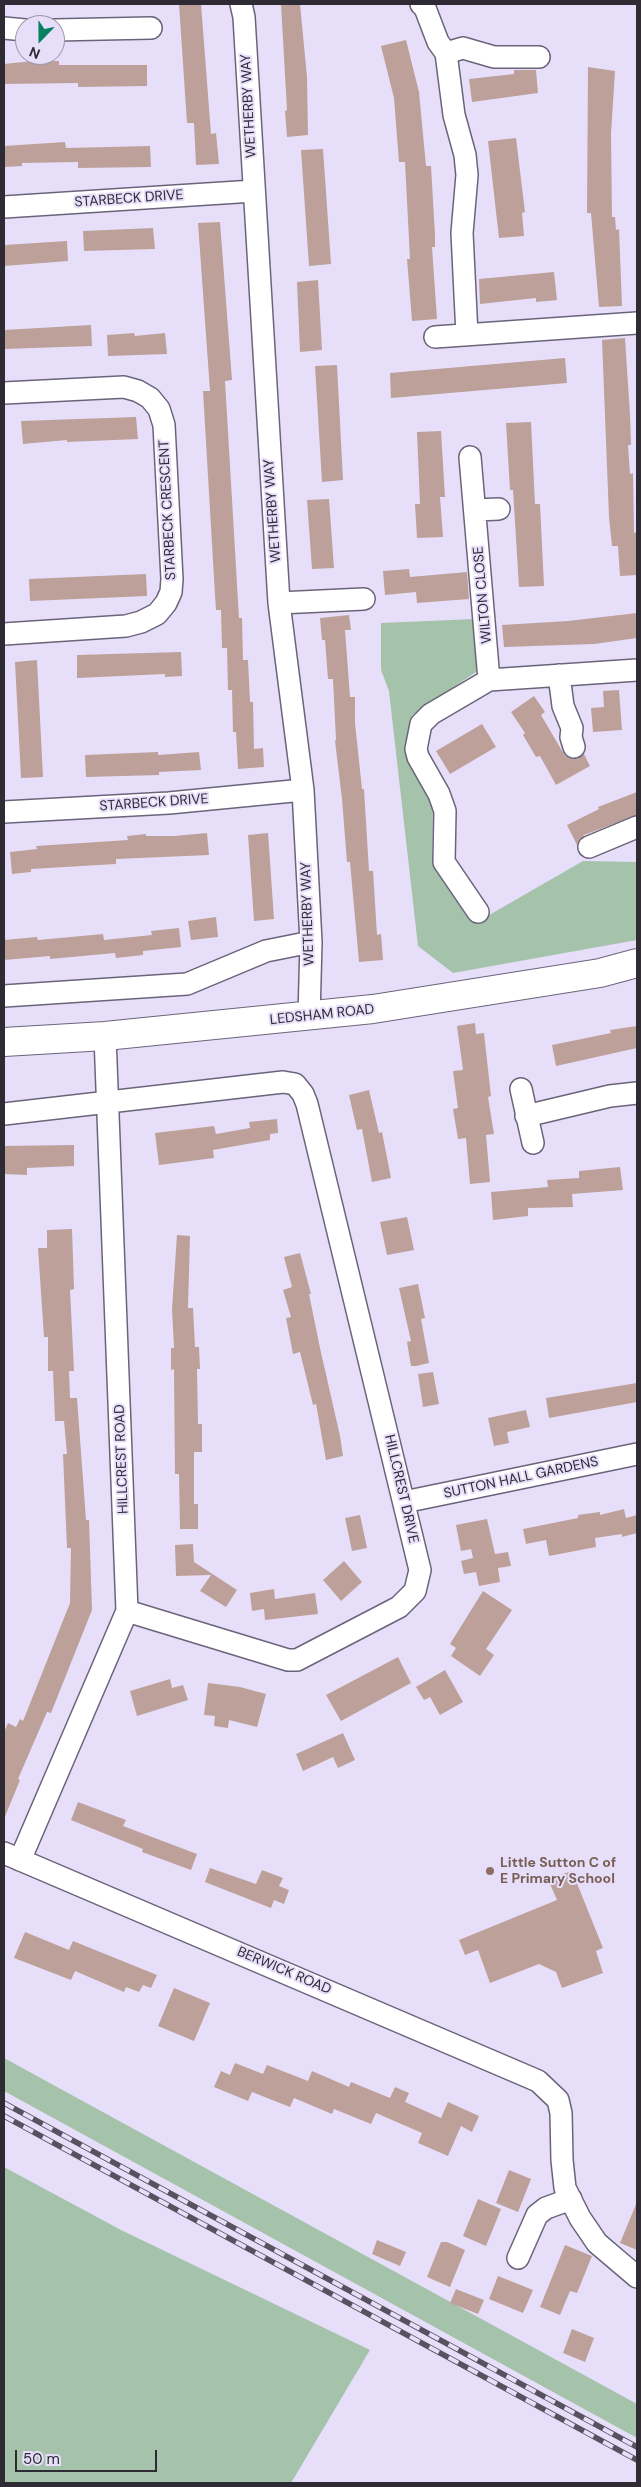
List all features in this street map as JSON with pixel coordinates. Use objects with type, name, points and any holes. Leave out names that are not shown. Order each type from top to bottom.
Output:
[{"type":"main road","name":"LEDSHAM ROAD","points":[[4,1042],[105,1036],[309,1017],[373,1009],[600,972],[637,963]]},
{"type":"street","name":"WETHERBY WAY","points":[[241,4],[244,16],[279,603],[303,790],[311,942],[309,1017]]},
{"type":"street","points":[[421,4],[425,8],[438,42],[446,53],[454,115],[465,155],[467,175],[462,233],[467,335]]},
{"type":"street","points":[[65,30],[151,28]]},
{"type":"street","points":[[446,53],[463,48],[494,57],[539,57]]},
{"type":"street","name":"STARBECK DRIVE","points":[[4,207],[254,192]]},
{"type":"street","points":[[435,337],[637,323]]},
{"type":"street","name":"STARBECK CRESCENT","points":[[4,393],[124,387],[138,391],[150,398],[159,409],[164,425],[172,579],[171,592],[166,604],[157,614],[141,622],[126,626],[4,634]]},
{"type":"street","name":"WILTON CLOSE","points":[[470,457],[490,680]]},
{"type":"street","points":[[476,510],[499,509]]},
{"type":"street","points":[[279,603],[364,599]]},
{"type":"street","points":[[478,912],[444,862],[445,811],[439,794],[418,757],[416,748],[421,724],[431,714],[490,680],[637,670]]},
{"type":"street","points":[[559,675],[563,706],[572,728],[571,737],[574,747]]},
{"type":"street","name":"STARBECK DRIVE","points":[[4,812],[169,803],[303,790]]},
{"type":"street","points":[[590,847],[637,827]]},
{"type":"street","points":[[4,996],[187,984],[266,951],[311,942]]},
{"type":"street","name":"HILLCREST ROAD","points":[[12,1856],[128,1611],[110,1103],[105,1036]]},
{"type":"street","name":"HILLCREST DRIVE","points":[[110,1103],[283,1082],[295,1084],[304,1094],[420,1570],[415,1592],[399,1607],[297,1660],[288,1660],[128,1611]]},
{"type":"street","points":[[520,1089],[533,1143]]},
{"type":"street","points":[[526,1116],[610,1096],[637,1093]]},
{"type":"street","points":[[4,1114],[110,1103]]},
{"type":"street","name":"SUTTON HALL GARDENS","points":[[404,1502],[637,1454]]},
{"type":"street","name":"BERWICK ROAD","points":[[12,1856],[538,2081],[558,2100],[561,2113],[562,2160],[566,2188],[571,2199]]},
{"type":"street","points":[[518,2258],[537,2214],[546,2208],[571,2199],[580,2218],[597,2243],[637,2277]]},
{"type":"green space","points":[[474,619],[479,670],[412,715],[408,732],[407,755],[433,805],[432,863],[477,922],[583,861],[637,862],[637,940],[453,973],[418,946],[389,691],[381,670],[381,623]]},
{"type":"green space","points":[[4,2058],[637,2404],[637,2438],[4,2091]]},
{"type":"green space","points":[[4,2167],[121,2230],[370,2350],[291,2483],[4,2483]]},
{"type":"building","points":[[179,4],[201,4],[211,134],[216,133],[219,164],[196,165],[194,123],[187,123]]},
{"type":"building","points":[[281,4],[300,4],[307,77],[308,135],[287,137]]},
{"type":"building","points":[[406,40],[419,92],[426,166],[431,166],[435,235],[435,247],[432,247],[437,319],[412,321],[407,259],[410,259],[405,162],[399,162],[394,98],[381,46]]},
{"type":"building","points":[[4,64],[147,65],[147,86],[78,87],[78,83],[4,84]]},
{"type":"building","points":[[588,67],[615,71],[611,134],[612,217],[615,217],[616,230],[619,229],[622,306],[599,307],[591,213],[587,213]]},
{"type":"building","points":[[514,70],[536,70],[538,93],[472,102],[469,79],[514,74]]},
{"type":"building","points":[[516,138],[525,212],[522,213],[524,236],[499,238],[488,141]]},
{"type":"building","points":[[65,142],[66,148],[150,146],[151,167],[78,168],[78,162],[22,163],[22,166],[4,167],[4,146]]},
{"type":"building","points":[[323,149],[331,264],[309,266],[301,150]]},
{"type":"building","points":[[220,222],[232,380],[225,381],[239,618],[242,618],[243,660],[248,660],[250,702],[253,702],[254,749],[263,748],[264,767],[238,769],[236,732],[233,732],[232,690],[228,690],[227,648],[222,648],[221,610],[216,610],[203,391],[210,391],[198,223]]},
{"type":"building","points":[[153,228],[155,249],[84,251],[83,231]]},
{"type":"building","points":[[67,241],[68,261],[4,266],[4,245]]},
{"type":"building","points":[[554,272],[557,300],[536,302],[536,298],[480,304],[479,279]]},
{"type":"building","points":[[318,280],[322,350],[300,352],[297,282]]},
{"type":"building","points":[[91,325],[92,346],[4,349],[4,330]]},
{"type":"building","points":[[134,333],[135,336],[165,333],[167,354],[108,356],[107,335]]},
{"type":"building","points":[[625,338],[631,445],[628,445],[630,474],[633,473],[634,533],[637,532],[637,575],[620,576],[618,546],[612,546],[609,517],[602,340]]},
{"type":"building","points":[[565,358],[567,383],[391,398],[390,373]]},
{"type":"building","points":[[337,365],[343,480],[322,482],[315,366]]},
{"type":"building","points":[[136,417],[138,439],[67,442],[67,440],[23,444],[21,421]]},
{"type":"building","points":[[531,422],[535,504],[540,504],[544,586],[519,587],[513,490],[510,490],[506,423]]},
{"type":"building","points":[[441,431],[445,497],[440,497],[443,537],[417,538],[415,504],[420,504],[417,432]]},
{"type":"building","points":[[329,499],[334,568],[312,569],[307,500]]},
{"type":"building","points":[[409,569],[410,577],[467,572],[469,599],[417,603],[416,592],[385,595],[383,571]]},
{"type":"building","points":[[146,574],[147,596],[30,601],[29,579]]},
{"type":"building","points":[[637,613],[637,638],[594,644],[504,647],[502,625],[568,621]]},
{"type":"building","points":[[349,615],[351,630],[345,630],[350,697],[355,697],[355,723],[362,789],[364,789],[369,871],[373,871],[377,935],[381,934],[383,960],[359,962],[350,862],[347,862],[335,741],[333,679],[328,679],[325,640],[322,640],[320,618]]},
{"type":"building","points":[[181,652],[182,676],[165,677],[165,674],[77,678],[77,655]]},
{"type":"building","points":[[37,660],[43,777],[21,778],[15,662]]},
{"type":"building","points":[[619,690],[622,730],[593,732],[591,708],[604,707],[603,691]]},
{"type":"building","points":[[534,696],[545,712],[541,715],[565,756],[577,759],[584,754],[590,766],[556,785],[540,756],[536,757],[523,735],[525,733],[511,712]]},
{"type":"building","points":[[482,724],[496,747],[450,774],[436,751]]},
{"type":"building","points":[[158,752],[158,755],[199,752],[201,770],[159,772],[159,775],[86,777],[85,755]]},
{"type":"building","points":[[637,792],[637,815],[584,835],[577,845],[567,825],[599,809],[598,807]]},
{"type":"building","points":[[207,833],[209,855],[116,859],[116,864],[31,869],[31,872],[12,874],[10,852],[37,849],[36,846],[128,840],[127,836],[146,834],[146,836],[174,836]]},
{"type":"building","points":[[268,833],[274,919],[254,921],[248,835]]},
{"type":"building","points":[[216,917],[218,937],[191,940],[188,921]]},
{"type":"building","points":[[179,928],[181,947],[143,951],[143,955],[116,958],[115,953],[50,959],[50,956],[4,960],[4,940],[37,937],[38,940],[103,934],[104,940],[152,935],[151,931]]},
{"type":"building","points":[[475,1023],[476,1034],[484,1033],[491,1096],[488,1097],[494,1134],[486,1135],[490,1182],[470,1184],[466,1138],[458,1139],[453,1109],[458,1108],[453,1071],[463,1070],[457,1026]]},
{"type":"building","points":[[637,1026],[637,1048],[556,1066],[552,1045],[611,1033],[610,1030]]},
{"type":"building","points":[[369,1090],[379,1133],[382,1132],[391,1178],[372,1182],[362,1129],[357,1130],[349,1095]]},
{"type":"building","points":[[277,1119],[278,1133],[270,1134],[270,1140],[213,1150],[214,1158],[159,1165],[155,1133],[214,1126],[216,1134],[250,1128],[249,1122]]},
{"type":"building","points":[[74,1145],[74,1166],[27,1168],[27,1175],[4,1174],[4,1146]]},
{"type":"building","points":[[620,1167],[623,1190],[572,1194],[573,1207],[528,1208],[528,1216],[493,1220],[491,1192],[548,1187],[547,1180],[579,1178],[579,1171]]},
{"type":"building","points":[[407,1217],[414,1250],[387,1255],[380,1222]]},
{"type":"building","points":[[72,1229],[74,1289],[70,1290],[74,1371],[69,1371],[70,1398],[77,1398],[86,1520],[89,1520],[92,1610],[51,1713],[47,1712],[18,1779],[20,1780],[4,1819],[4,1732],[8,1723],[16,1727],[20,1719],[23,1721],[70,1603],[71,1548],[67,1548],[63,1454],[67,1454],[64,1421],[55,1421],[53,1371],[48,1371],[48,1337],[44,1337],[38,1248],[47,1248],[47,1230]]},
{"type":"building","points":[[177,1235],[190,1236],[188,1308],[193,1308],[195,1347],[199,1347],[200,1369],[197,1369],[198,1424],[202,1424],[202,1452],[194,1452],[194,1504],[198,1504],[198,1529],[180,1529],[179,1474],[175,1474],[174,1369],[171,1370],[171,1348],[174,1348],[172,1309]]},
{"type":"building","points":[[300,1253],[311,1294],[309,1294],[343,1456],[326,1460],[316,1404],[313,1405],[300,1352],[293,1354],[286,1318],[291,1317],[283,1290],[292,1287],[284,1257]]},
{"type":"building","points":[[418,1284],[425,1318],[421,1319],[429,1363],[411,1366],[407,1342],[411,1341],[399,1288]]},
{"type":"building","points":[[433,1372],[439,1404],[423,1407],[418,1374]]},
{"type":"building","points":[[637,1383],[637,1402],[549,1418],[546,1398]]},
{"type":"building","points":[[526,1410],[530,1427],[507,1432],[509,1443],[494,1446],[488,1418]]},
{"type":"building","points":[[624,1509],[626,1518],[637,1515],[637,1533],[622,1537],[622,1534],[595,1538],[596,1547],[549,1556],[546,1540],[526,1544],[523,1529],[578,1518],[578,1515],[600,1512],[600,1515]]},
{"type":"building","points":[[360,1515],[367,1548],[352,1551],[345,1518]]},
{"type":"building","points":[[487,1519],[495,1554],[508,1552],[511,1566],[498,1568],[500,1582],[479,1586],[476,1572],[464,1574],[461,1561],[473,1558],[471,1549],[461,1551],[456,1525]]},
{"type":"building","points":[[193,1544],[194,1562],[237,1590],[226,1607],[200,1591],[211,1575],[176,1576],[175,1545]]},
{"type":"building","points":[[344,1561],[362,1582],[341,1601],[323,1580]]},
{"type":"building","points":[[274,1589],[275,1599],[315,1593],[318,1614],[265,1620],[264,1609],[252,1611],[250,1593]]},
{"type":"building","points":[[483,1591],[512,1610],[486,1649],[494,1655],[480,1676],[451,1656],[456,1648],[450,1644]]},
{"type":"building","points":[[398,1657],[411,1683],[341,1721],[326,1695]]},
{"type":"building","points":[[445,1670],[463,1702],[440,1715],[430,1697],[424,1700],[416,1687]]},
{"type":"building","points":[[170,1679],[172,1688],[183,1685],[188,1700],[137,1716],[130,1691]]},
{"type":"building","points":[[208,1683],[240,1687],[266,1694],[257,1727],[229,1720],[228,1728],[214,1726],[215,1716],[204,1715]]},
{"type":"building","points":[[343,1733],[355,1760],[338,1768],[333,1757],[303,1771],[296,1754]]},
{"type":"building","points":[[78,1802],[126,1820],[123,1826],[197,1854],[191,1870],[142,1852],[143,1849],[71,1820]]},
{"type":"building","points":[[210,1868],[256,1884],[262,1870],[283,1878],[279,1886],[289,1890],[284,1904],[274,1900],[271,1908],[205,1882]]},
{"type":"building","points":[[572,1871],[603,1948],[596,1951],[603,1973],[562,1988],[556,1972],[539,1964],[490,1983],[478,1950],[465,1955],[459,1940],[557,1900],[548,1879]]},
{"type":"building","points":[[25,1932],[69,1950],[73,1941],[157,1975],[151,1988],[143,1985],[139,1992],[126,1987],[124,1992],[75,1971],[71,1980],[14,1958]]},
{"type":"building","points":[[174,1988],[210,2003],[194,2041],[158,2026]]},
{"type":"building","points":[[235,2063],[263,2074],[267,2065],[308,2081],[312,2071],[349,2087],[351,2082],[390,2098],[395,2087],[409,2093],[405,2102],[441,2118],[448,2102],[479,2116],[472,2132],[461,2126],[448,2156],[418,2143],[422,2133],[376,2113],[371,2124],[334,2109],[332,2114],[294,2098],[290,2107],[252,2092],[248,2101],[214,2087],[221,2071],[230,2075]]},
{"type":"building","points":[[509,2170],[531,2179],[518,2212],[496,2203]]},
{"type":"building","points":[[478,2199],[501,2209],[486,2246],[463,2236]]},
{"type":"building","points":[[637,2202],[637,2250],[620,2243]]},
{"type":"building","points":[[377,2240],[406,2252],[400,2266],[372,2254]]},
{"type":"building","points":[[441,2242],[447,2242],[465,2250],[450,2287],[427,2277]]},
{"type":"building","points":[[565,2245],[592,2256],[577,2293],[570,2291],[560,2315],[540,2307]]},
{"type":"building","points":[[498,2276],[533,2290],[523,2313],[489,2299]]},
{"type":"building","points":[[456,2289],[484,2300],[478,2314],[450,2303]]},
{"type":"building","points":[[572,2329],[594,2338],[585,2362],[563,2353]]},
{"type":"railway","points":[[4,2103],[637,2447]]},
{"type":"railway","points":[[4,2116],[637,2460]]},
{"type":"place","name":"Little Sutton C of E Primary School","points":[[490,1871]]}]
